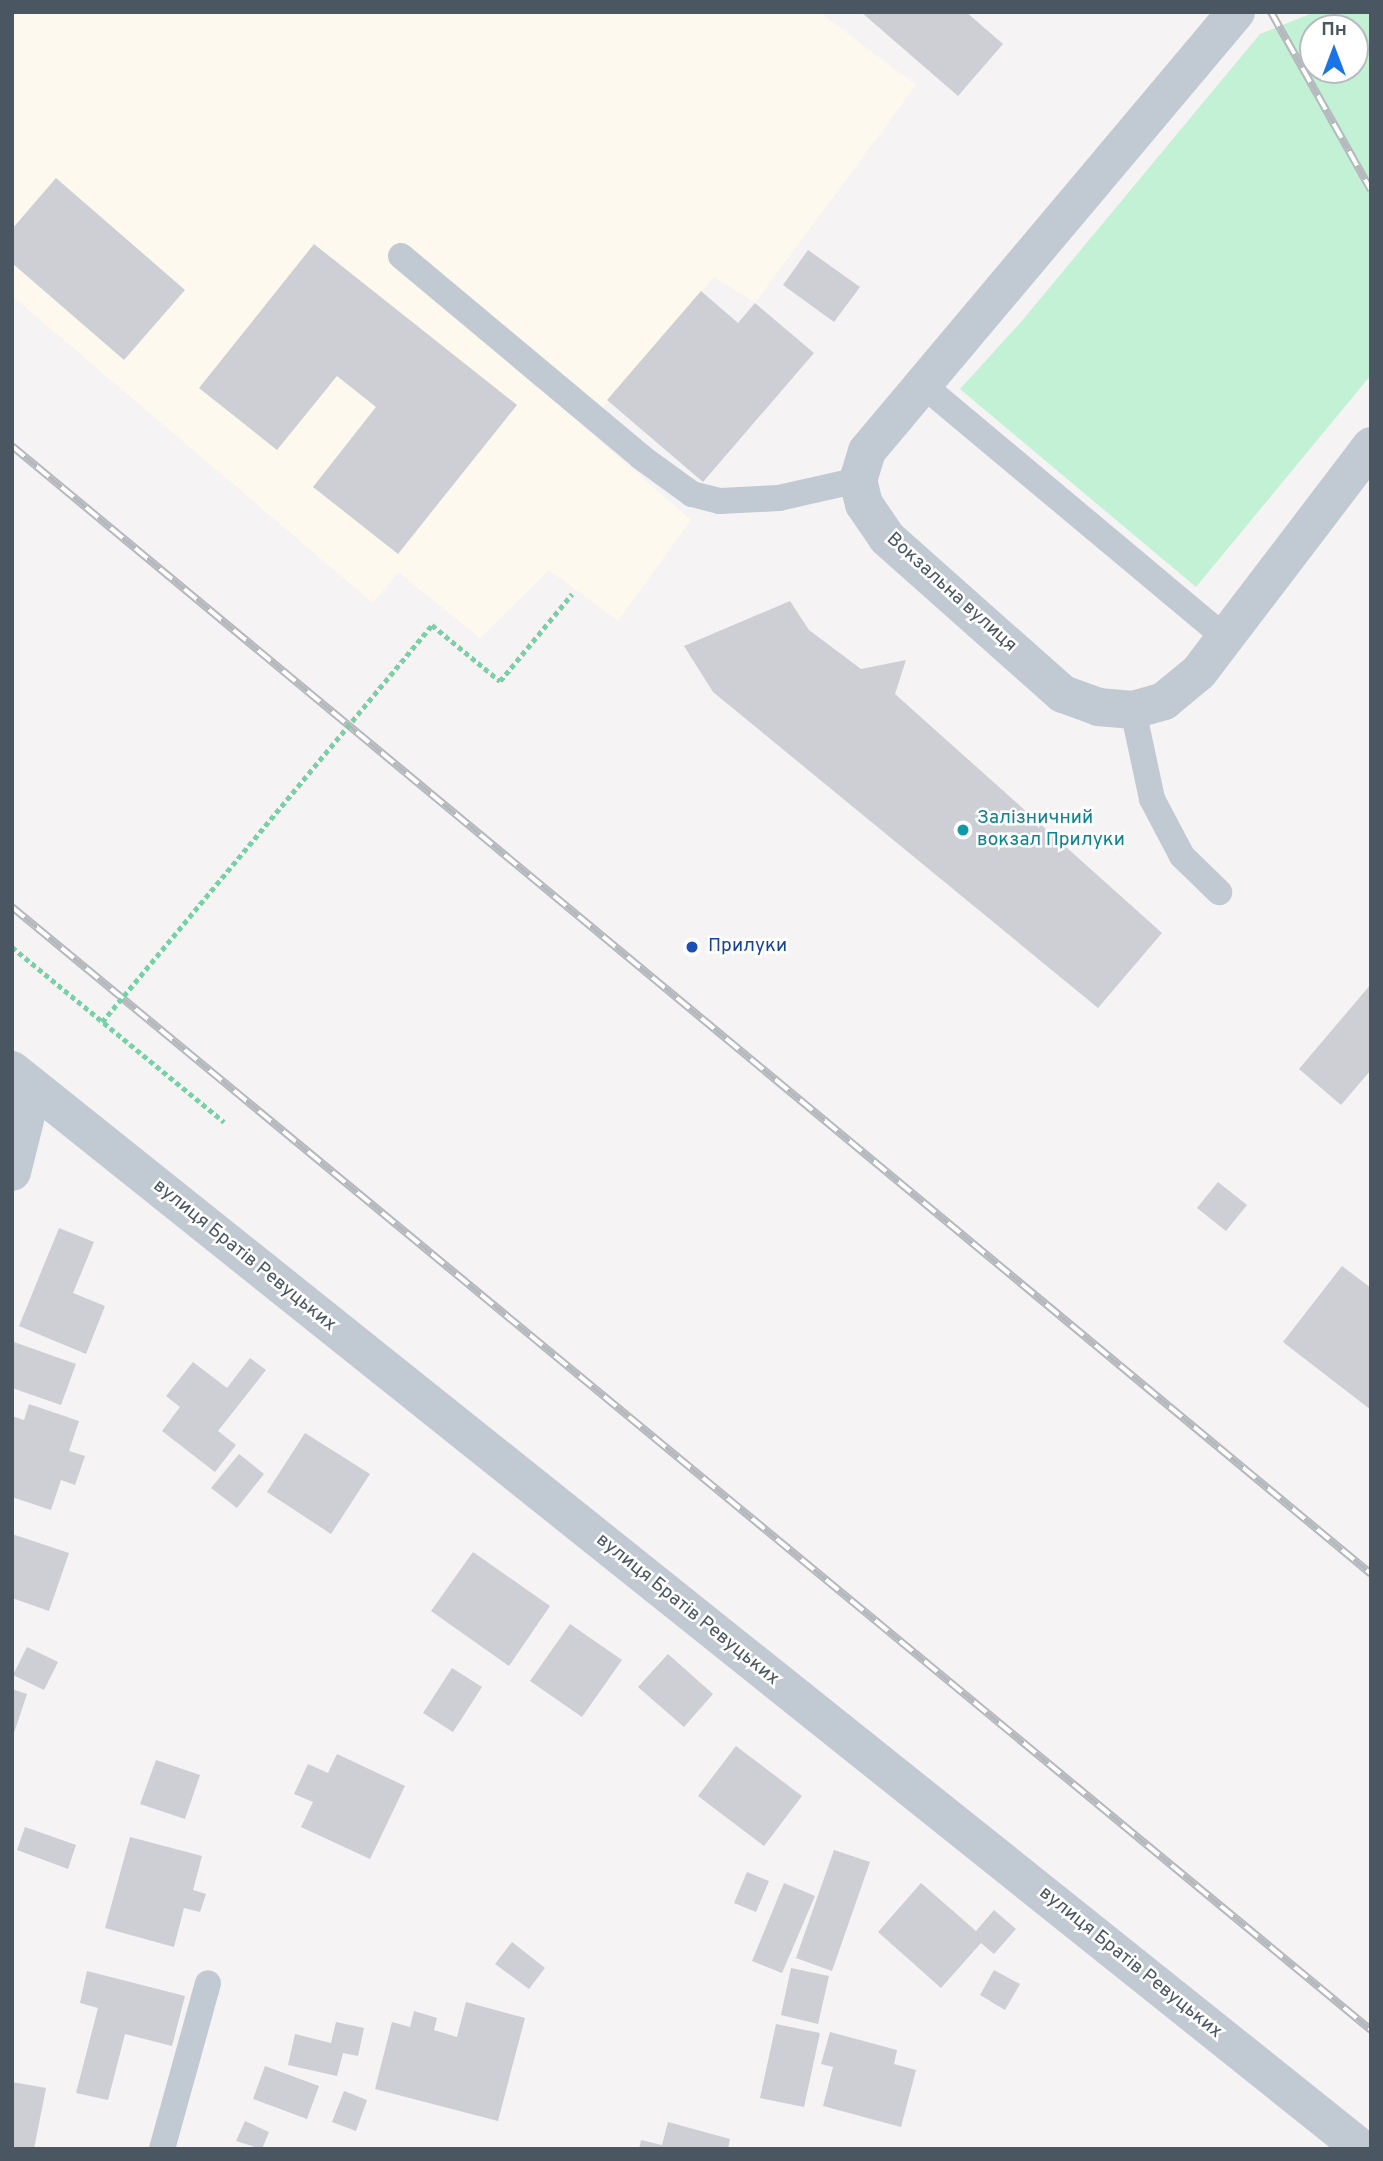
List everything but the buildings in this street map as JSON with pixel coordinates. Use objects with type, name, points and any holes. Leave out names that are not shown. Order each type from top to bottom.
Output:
[{"type":"street","points":[[858,480],[867,451],[1236,12]]},
{"type":"street","name":"Вокзальна вулиця","points":[[858,480],[864,504],[887,538],[1063,694],[1098,708],[1133,710],[1164,701],[1199,673],[1371,446]]},
{"type":"street","points":[[12,1172],[23,1079]]},
{"type":"street","name":"вулиця Братів Ревуцьких","points":[[23,1079],[1362,2149]]},
{"type":"lane","points":[[401,256],[641,457],[692,494],[720,501],[779,498],[858,480]]},
{"type":"lane","points":[[923,385],[1226,638]]},
{"type":"lane","points":[[1133,710],[1152,799],[1182,856],[1219,892]]},
{"type":"lane","points":[[162,2149],[208,1983]]},
{"type":"path","points":[[103,1022],[432,625],[500,681],[572,594]]},
{"type":"path","points":[[12,947],[223,1122]]},
{"type":"shaded area","points":[[12,12],[819,12],[916,85],[755,303],[714,277],[585,428],[691,520],[618,621],[549,570],[480,638],[398,572],[373,603],[12,296]]},
{"type":"green space","points":[[1371,12],[1371,375],[1196,587],[960,389],[1021,322],[1260,34],[1299,18],[1299,84],[1369,84],[1369,14],[1310,14]]},
{"type":"railway","points":[[1271,12],[1371,190]]},
{"type":"railway","points":[[12,446],[1371,1574]]},
{"type":"railway","points":[[12,907],[1371,2030]]},
{"type":"place","name":"Залізничний вокзал Прилуки","points":[[963,830]]},
{"type":"place","name":"Прилуки","points":[[692,947]]}]
